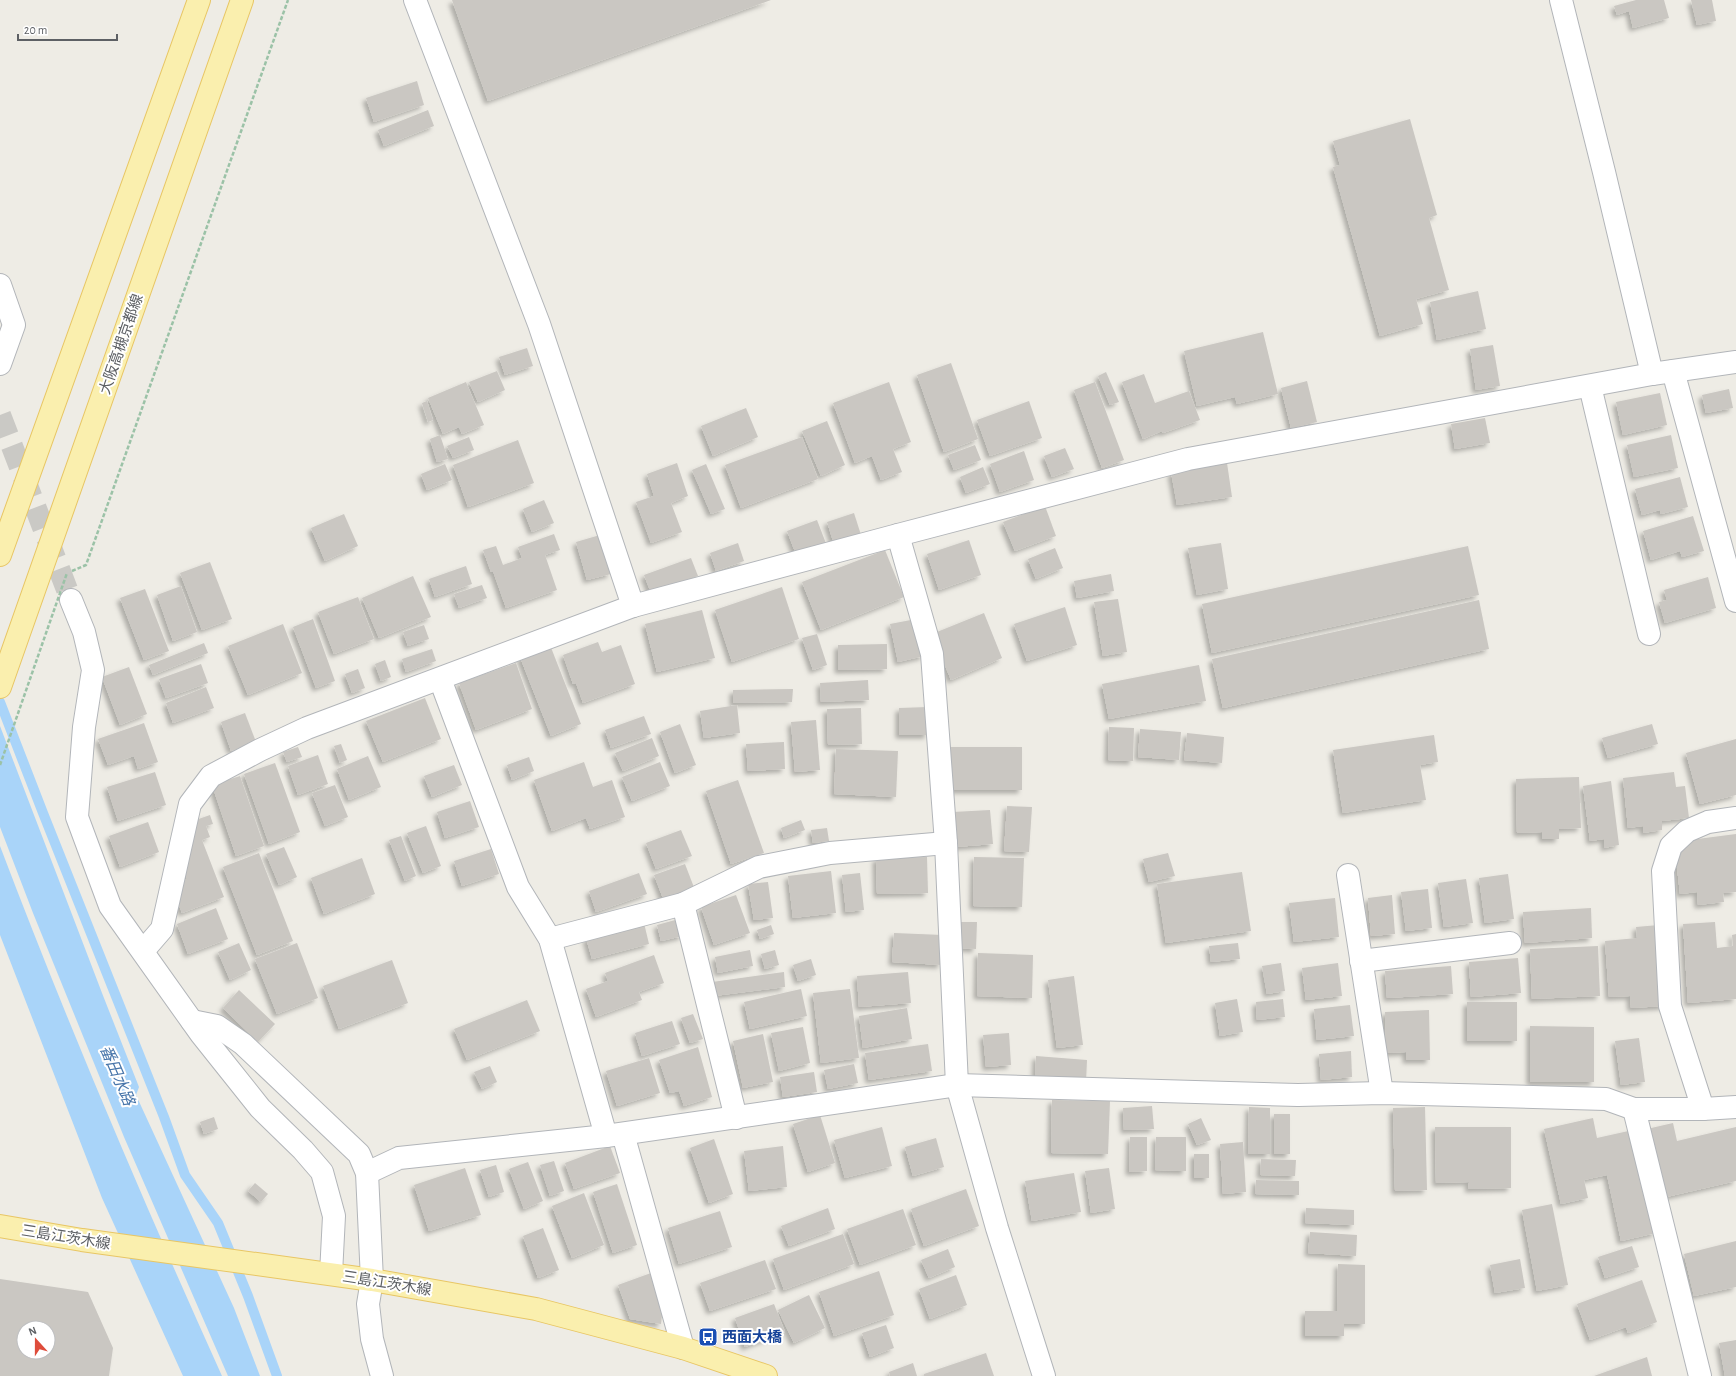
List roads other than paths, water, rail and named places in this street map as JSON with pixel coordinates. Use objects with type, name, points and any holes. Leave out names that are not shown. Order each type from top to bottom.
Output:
[{"type":"main road","points":[[0,555],[199,0]]},
{"type":"main road","name":"大阪高槻京都線","points":[[0,687],[242,0]]},
{"type":"main road","name":"三島江茨木線","points":[[0,1226],[82,1240],[372,1280],[536,1309],[683,1348],[766,1376]]},
{"type":"street","points":[[415,0],[540,324],[633,606]]},
{"type":"street","points":[[1561,0],[1652,374]]},
{"type":"street","points":[[0,285],[14,325],[0,364]]},
{"type":"street","points":[[142,951],[162,929],[190,804],[211,776],[260,750],[307,728],[633,606],[898,535],[1188,460],[1652,374],[1736,362]]},
{"type":"street","points":[[1673,371],[1736,601]]},
{"type":"street","points":[[1590,386],[1649,634]]},
{"type":"street","points":[[898,535],[932,654],[946,843],[957,1085],[997,1228],[1044,1376]]},
{"type":"street","points":[[71,600],[84,632],[93,670],[84,727],[77,817],[110,906],[192,1021],[260,1108],[304,1150],[322,1172],[334,1216],[331,1274]]},
{"type":"street","points":[[440,679],[518,887],[550,939],[683,1348]]},
{"type":"street","points":[[1703,1109],[1670,1006],[1663,870],[1671,846],[1687,831],[1708,822],[1736,818]]},
{"type":"street","points":[[550,939],[683,904],[759,867],[830,852],[946,843]]},
{"type":"street","points":[[1348,874],[1382,1093]]},
{"type":"street","points":[[683,904],[736,1118]]},
{"type":"street","points":[[1361,961],[1510,943]]},
{"type":"street","points":[[192,1021],[217,1026],[243,1044],[359,1154],[367,1173],[372,1280],[368,1304],[372,1339],[382,1376]]},
{"type":"street","points":[[367,1173],[399,1158],[614,1135],[957,1085],[1298,1095],[1382,1093],[1606,1099],[1634,1108],[1703,1109],[1736,1107]]},
{"type":"street","points":[[1634,1108],[1700,1376]]},
{"type":"water","name":"番田水路","points":[[0,726],[139,1087],[136,1095],[234,1308],[260,1376],[228,1376],[124,1137],[33,913],[0,827]]},
{"type":"water","points":[[0,846],[52,980],[107,1112],[222,1376],[183,1376],[102,1198],[0,935]]},
{"type":"waterway","points":[[0,702],[164,1117],[185,1175],[218,1223],[248,1296],[277,1376]]},
{"type":"tunnel","points":[[0,415],[71,600]]},
{"type":"place","name":"西面大橋","points":[[708,1337]]}]
